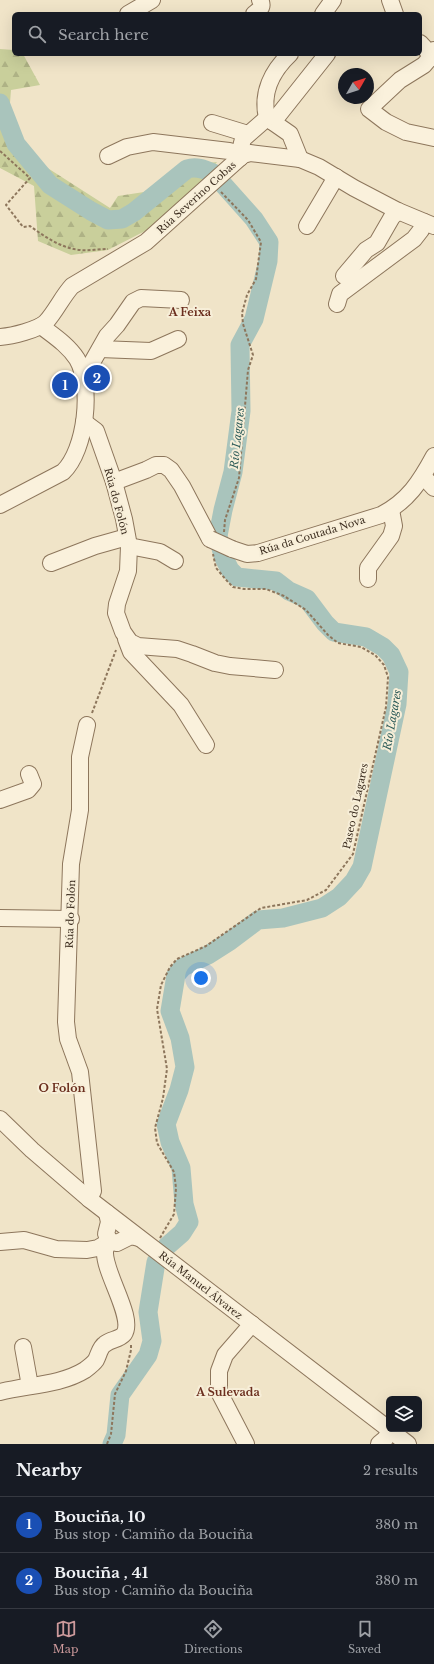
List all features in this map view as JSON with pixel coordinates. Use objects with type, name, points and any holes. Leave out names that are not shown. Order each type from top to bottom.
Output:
[{"type":"street","points":[[131,12],[152,0]]},
{"type":"street","points":[[257,12],[262,8],[263,4],[260,0]]},
{"type":"street","points":[[324,12],[333,0]]},
{"type":"street","points":[[390,0],[394,12]]},
{"type":"street","points":[[430,51],[429,60],[400,80],[369,108],[386,122],[406,132],[434,138]]},
{"type":"street","points":[[288,56],[280,63],[268,84],[264,107],[270,120],[290,134],[300,159]]},
{"type":"street","points":[[241,156],[240,151],[243,139],[248,134],[270,120],[326,56]]},
{"type":"street","points":[[212,123],[248,134]]},
{"type":"street","points":[[108,156],[127,147],[153,142],[229,151],[241,156]]},
{"type":"street","name":"Rúa Severino Cobas","points":[[41,326],[47,321],[64,294],[72,286],[146,242],[214,187],[224,172],[241,156],[250,153],[300,159],[319,167],[398,211],[429,224]]},
{"type":"street","points":[[307,226],[336,177]]},
{"type":"street","points":[[344,276],[366,250],[377,243],[392,217],[398,211]]},
{"type":"street","points":[[337,304],[340,294],[414,239],[421,230],[429,224]]},
{"type":"street","points":[[82,372],[90,366],[107,336],[117,325],[133,302],[141,298],[181,300]]},
{"type":"street","points":[[0,337],[41,326],[70,349],[78,360],[82,372],[85,386],[86,412],[75,455],[70,465],[63,472],[0,505]]},
{"type":"street","points":[[100,349],[151,351],[178,339]]},
{"type":"street","name":"Rúa do Folón","points":[[84,422],[96,431],[114,482],[124,519],[128,542],[128,571],[117,604],[116,614],[131,652],[181,705],[206,745]]},
{"type":"street","name":"Rúa da Coutada Nova","points":[[219,544],[247,554],[381,515],[391,510],[412,492],[434,456]]},
{"type":"street","points":[[114,482],[156,465],[164,465],[171,470],[219,544]]},
{"type":"street","points":[[423,476],[434,488]]},
{"type":"street","points":[[368,579],[368,568],[392,536],[394,526],[391,510]]},
{"type":"street","points":[[51,563],[95,546],[128,542],[160,552],[176,561]]},
{"type":"street","name":"Rúa do Folón","points":[[123,632],[130,642],[138,646],[176,650],[192,654],[215,663],[230,666],[275,670]]},
{"type":"street","name":"Rúa do Folón","points":[[87,725],[80,758],[80,810],[72,864],[66,1022],[68,1039],[80,1072],[92,1191],[89,1199]]},
{"type":"street","points":[[0,800],[28,790],[33,784],[29,774]]},
{"type":"street","points":[[0,918],[70,919]]},
{"type":"street","name":"Rúa Manuel Álvarez","points":[[1,1122],[89,1199],[118,1230],[156,1245],[171,1262],[386,1428]]},
{"type":"street","points":[[0,1242],[24,1240],[56,1249],[87,1250],[98,1248],[118,1230]]},
{"type":"street","points":[[0,1392],[59,1381],[85,1370],[96,1361],[101,1349],[106,1344],[117,1340],[123,1335],[126,1330],[125,1316],[109,1275],[105,1251],[118,1230]]},
{"type":"street","points":[[246,1444],[219,1392],[219,1371],[225,1355],[252,1324]]},
{"type":"street","points":[[23,1347],[30,1386]]},
{"type":"street","points":[[379,1444],[385,1439],[389,1432]]},
{"type":"street","name":"Rúa Manuel Álvarez","points":[[391,1432],[408,1444]]},
{"type":"path","points":[[0,151],[30,178],[6,205],[23,227],[30,226],[45,237],[69,248],[82,250],[118,249],[125,254]]},
{"type":"path","name":"Paseo do Lagares","points":[[156,1245],[174,1214],[176,1188],[174,1172],[157,1143],[155,1128],[163,1098],[167,1069],[157,1009],[161,985],[170,967],[177,959],[206,946],[261,908],[307,900],[326,890],[353,854],[386,707],[388,677],[384,665],[375,655],[361,648],[338,643],[328,635],[306,610],[284,596],[266,590],[233,587],[216,568],[219,544],[225,520],[239,478],[248,370],[253,355],[243,324],[242,313],[247,295],[256,279],[261,242],[248,220],[214,187]]},
{"type":"path","points":[[87,725],[123,632]]},
{"type":"green space","points":[[0,49],[12,50],[12,56],[24,56],[40,85],[11,90],[7,142],[110,208],[118,196],[144,192],[179,166],[217,162],[194,191],[149,229],[108,250],[71,255],[38,241],[34,186],[0,168]]},
{"type":"waterway","name":"Río Lagares","points":[[0,103],[16,144],[50,185],[108,220],[122,219],[134,212],[187,169],[194,168],[203,169],[213,173],[254,219],[269,242],[268,261],[254,319],[240,345],[241,411],[233,472],[218,536],[223,556],[230,570],[237,577],[276,581],[289,591],[307,599],[325,623],[334,632],[366,637],[383,647],[391,655],[399,672],[397,704],[362,867],[354,881],[339,897],[322,908],[283,918],[258,920],[208,955],[183,967],[176,975],[170,1011],[180,1038],[185,1067],[179,1090],[166,1124],[170,1142],[181,1168],[184,1204],[189,1222],[182,1233],[166,1247]]},
{"type":"waterway","name":"Río Lagares","points":[[112,1444],[116,1435],[120,1395],[148,1355],[152,1341],[148,1312],[156,1262]]},
{"type":"place","name":"Bouciña , 41","points":[[97,378]]},
{"type":"place","name":"Bouciña, 10","points":[[65,385]]},
{"type":"district","name":"A Feixa","points":[[190,312]]},
{"type":"district","name":"O Folón","points":[[62,1088]]},
{"type":"district","name":"A Sulevada","points":[[228,1392]]}]
